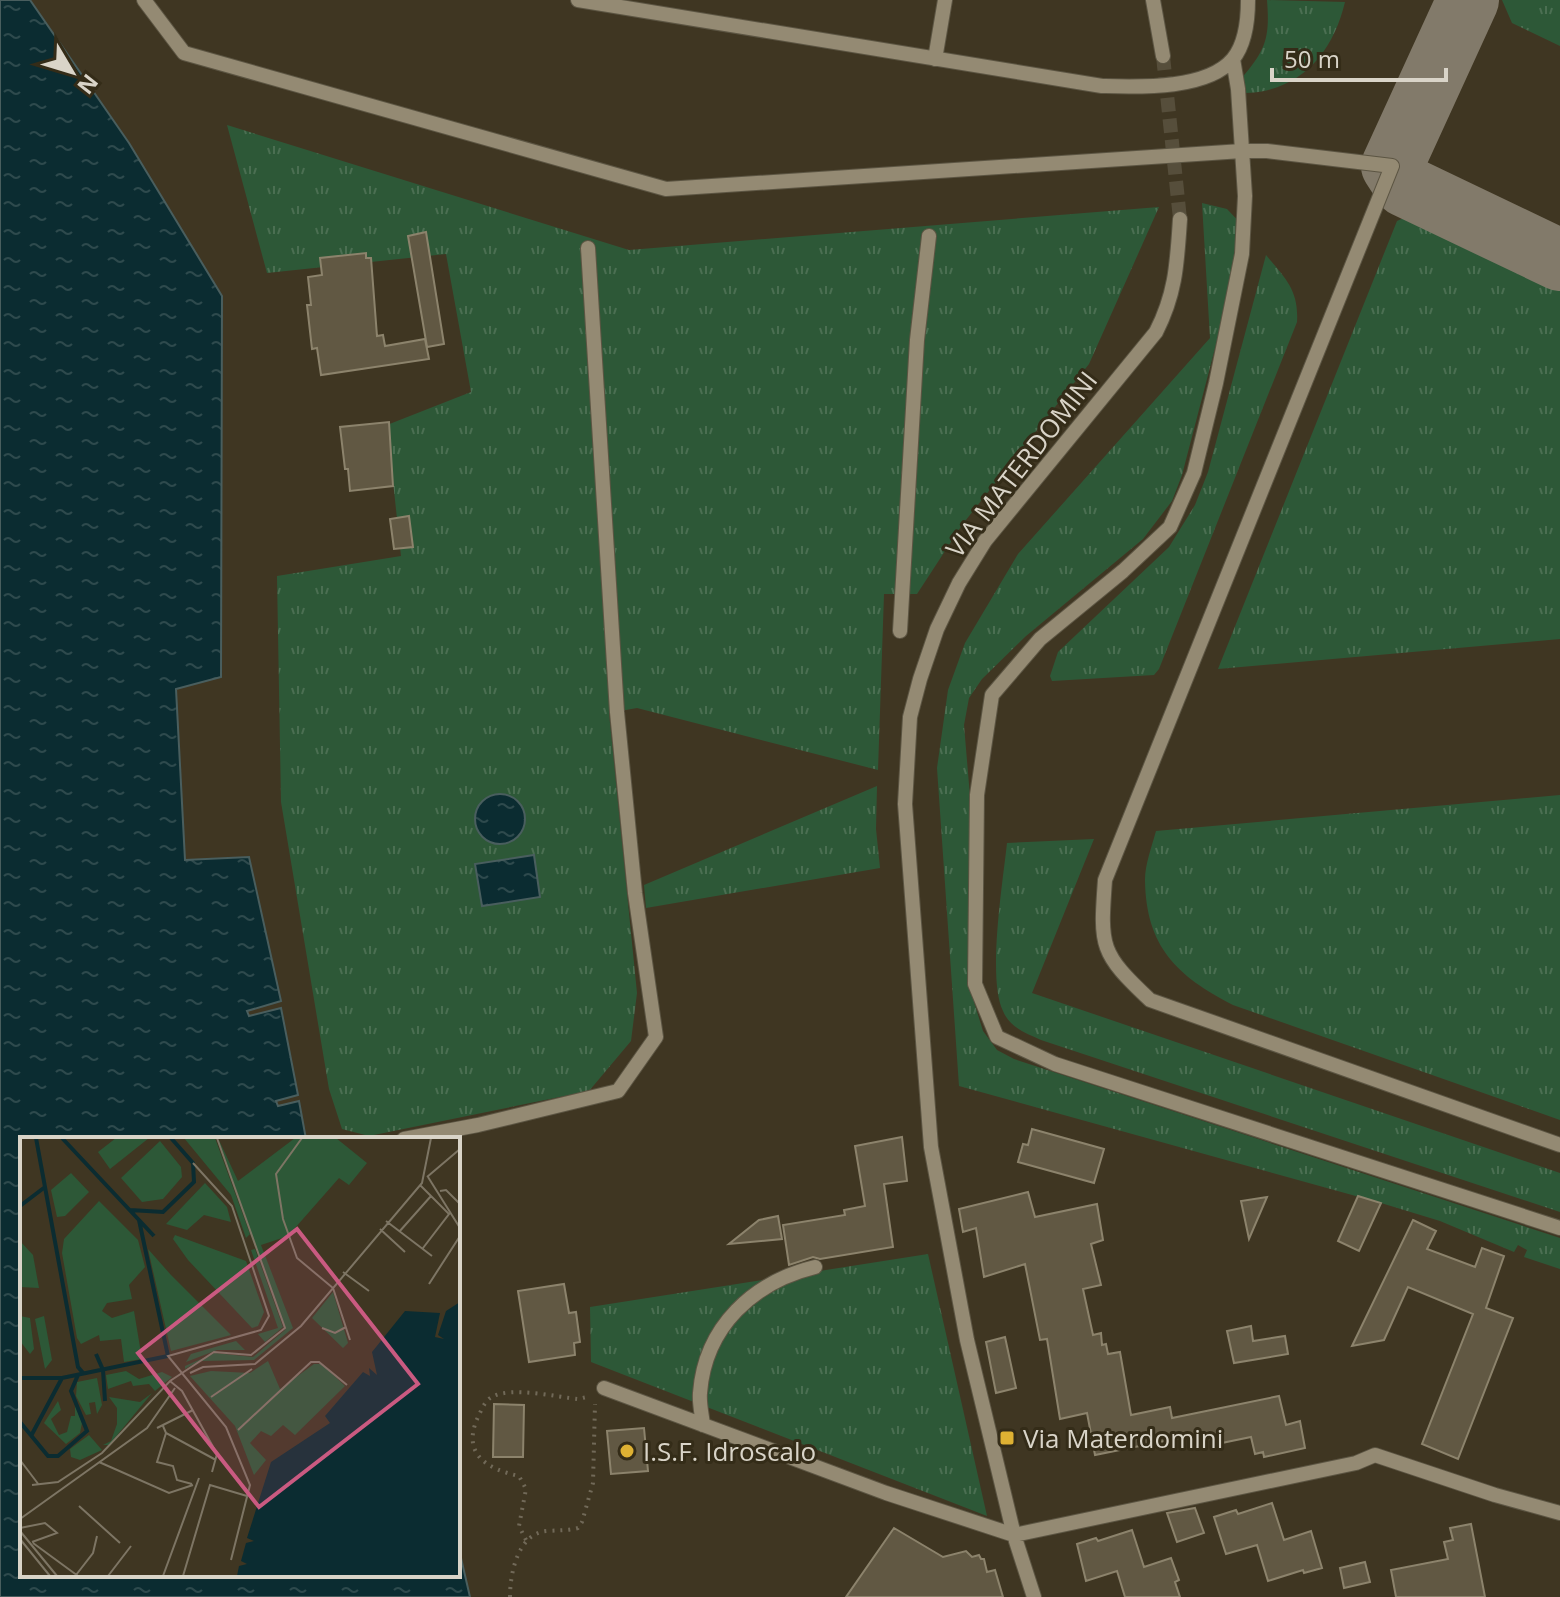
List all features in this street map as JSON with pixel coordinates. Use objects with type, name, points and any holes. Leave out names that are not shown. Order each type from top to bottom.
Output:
[{"type":"street","points":[[144,0],[184,53],[666,189],[1242,151],[1267,151],[1392,166],[1105,880],[1102,926],[1107,953],[1120,971],[1150,1000],[1560,1145]]},
{"type":"street","points":[[578,0],[1102,86],[1149,87],[1202,79],[1233,59],[1248,27],[1248,0]]},
{"type":"street","points":[[935,59],[945,0]]},
{"type":"street","points":[[1153,0],[1163,56]]},
{"type":"street","points":[[1233,59],[1245,196],[1242,254],[1194,473],[1170,527],[1123,571],[1040,639],[992,695],[977,795],[975,984],[997,1037],[1055,1064],[1560,1228]]},
{"type":"street","name":"VIA MATERDOMINI","points":[[1034,1597],[1014,1535],[967,1340],[931,1147],[905,804],[910,717],[937,629],[959,583],[985,541],[1156,332],[1169,306],[1176,275],[1180,219]]},
{"type":"street","points":[[900,631],[917,340],[929,236]]},
{"type":"street","points":[[415,1137],[618,1091],[656,1037],[635,893],[617,712],[588,248]]},
{"type":"street","points":[[703,1425],[700,1393],[709,1356],[721,1330],[738,1308],[759,1289],[815,1267]]},
{"type":"street","points":[[602,1391],[886,1493],[1014,1535],[1356,1463],[1375,1455],[1560,1513]]},
{"type":"path","points":[[526,1540],[519,1526],[526,1489],[519,1476],[490,1468],[478,1455],[473,1441],[473,1429],[485,1403],[492,1396],[514,1392],[578,1399],[602,1391]]},
{"type":"path","points":[[510,1597],[516,1560],[526,1540],[544,1530],[562,1532],[578,1528],[582,1522],[593,1483],[595,1404],[602,1391]]},
{"type":"green space","points":[[1267,0],[1345,2],[1332,38],[1311,66],[1282,86],[1244,93],[1241,79],[1256,60],[1267,34]]},
{"type":"green space","points":[[1502,0],[1560,0],[1560,46],[1512,23]]},
{"type":"green space","points":[[227,125],[629,250],[1159,207],[1089,364],[962,525],[917,594],[884,594],[878,770],[637,708],[609,713],[637,993],[631,1041],[589,1091],[369,1136],[342,1129],[329,1089],[281,802],[277,576],[401,556],[387,425],[471,392],[446,254],[267,273]]},
{"type":"green space","points":[[1202,203],[1227,209],[1246,229],[1182,475],[1172,501],[1143,539],[1026,636],[982,679],[969,698],[964,725],[974,844],[974,1002],[983,1031],[997,1050],[1014,1059],[1560,1238],[1560,1269],[1524,1257],[1527,1250],[1518,1245],[1514,1252],[1440,1221],[1381,1203],[959,1086],[937,768],[948,690],[965,643],[1018,554],[1210,338]]},
{"type":"green space","points":[[1415,213],[1560,281],[1560,639],[1218,669],[1397,221]]},
{"type":"green space","points":[[1266,255],[1293,293],[1297,322],[1159,669],[1154,675],[1052,681],[1050,676],[1058,652],[1169,547],[1195,505],[1208,472]]},
{"type":"green space","points":[[877,786],[876,829],[880,868],[646,908],[644,885]]},
{"type":"green space","points":[[1560,795],[1560,1120],[1233,1005],[1196,983],[1181,970],[1168,957],[1151,924],[1145,874],[1156,831]]},
{"type":"green space","points":[[1094,839],[1032,993],[1560,1173],[1560,1212],[1041,1040],[1014,1026],[1003,1011],[996,977],[1007,843]]},
{"type":"green space","points":[[928,1254],[987,1516],[591,1362],[590,1307]]},
{"type":"water","points":[[0,0],[30,0],[129,143],[222,296],[221,677],[176,689],[185,860],[249,857],[281,1001],[247,1011],[249,1016],[281,1008],[298,1095],[276,1101],[278,1106],[299,1101],[306,1137],[20,1137],[20,1577],[460,1577],[460,1554],[470,1597],[0,1597]]},
{"type":"water","points":[[500,794],[518,801],[525,819],[518,837],[500,844],[482,837],[475,819],[482,801]]},
{"type":"water","points":[[534,855],[540,897],[482,906],[475,864]]},
{"type":"building","points":[[426,232],[444,344],[427,347],[408,236]]},
{"type":"building","points":[[366,253],[366,258],[371,258],[377,336],[383,335],[385,346],[425,339],[429,359],[321,375],[317,348],[312,349],[307,305],[311,305],[308,277],[322,275],[320,258]]},
{"type":"building","points":[[389,422],[393,486],[350,491],[340,427]]},
{"type":"building","points":[[409,516],[413,547],[394,549],[390,519]]},
{"type":"building","points":[[1032,1129],[1104,1149],[1094,1183],[1018,1162],[1023,1144],[1028,1145]]},
{"type":"building","points":[[902,1137],[907,1181],[884,1184],[893,1247],[820,1259],[813,1257],[789,1265],[783,1225],[845,1215],[844,1210],[865,1206],[855,1146]]},
{"type":"building","points":[[1028,1192],[1035,1217],[1097,1204],[1103,1240],[1091,1244],[1101,1285],[1083,1289],[1093,1335],[1101,1333],[1102,1345],[1106,1344],[1108,1354],[1120,1352],[1131,1415],[1170,1407],[1172,1418],[1279,1396],[1286,1425],[1300,1421],[1305,1448],[1264,1457],[1263,1452],[1255,1454],[1251,1437],[1212,1445],[1209,1432],[1095,1455],[1087,1413],[1060,1419],[1047,1339],[1040,1340],[1025,1264],[984,1277],[976,1228],[963,1232],[959,1209]]},
{"type":"building","points":[[1358,1196],[1381,1203],[1359,1251],[1338,1241]]},
{"type":"building","points":[[1267,1197],[1249,1239],[1241,1201]]},
{"type":"building","points":[[778,1216],[782,1239],[729,1244],[759,1220]]},
{"type":"building","points":[[1413,1220],[1436,1231],[1427,1249],[1475,1267],[1482,1248],[1504,1256],[1486,1308],[1513,1318],[1458,1459],[1422,1444],[1473,1314],[1408,1287],[1384,1340],[1352,1346]]},
{"type":"building","points":[[564,1284],[569,1313],[576,1312],[580,1342],[574,1343],[575,1355],[529,1362],[518,1291]]},
{"type":"building","points":[[1251,1326],[1253,1341],[1285,1336],[1288,1354],[1234,1363],[1227,1331]]},
{"type":"building","points":[[1005,1337],[1016,1388],[996,1393],[986,1342]]},
{"type":"building","points":[[494,1404],[524,1405],[523,1457],[493,1457]]},
{"type":"building","name":"I.S.F. Idroscalo","points":[[644,1428],[648,1471],[611,1474],[607,1431]]},
{"type":"building","points":[[1272,1503],[1284,1540],[1311,1531],[1322,1568],[1304,1573],[1303,1570],[1268,1581],[1257,1545],[1226,1554],[1214,1517],[1236,1510],[1238,1514]]},
{"type":"building","points":[[1195,1508],[1204,1533],[1177,1542],[1167,1513]]},
{"type":"building","points":[[1471,1524],[1485,1597],[1396,1597],[1391,1570],[1448,1559],[1444,1542],[1453,1540],[1450,1528]]},
{"type":"building","points":[[894,1528],[943,1557],[966,1551],[972,1557],[979,1555],[984,1559],[987,1572],[995,1570],[1003,1597],[846,1597]]},
{"type":"building","points":[[1132,1530],[1144,1567],[1171,1558],[1179,1580],[1175,1582],[1180,1597],[1125,1597],[1117,1571],[1086,1581],[1077,1544]]},
{"type":"building","points":[[1365,1562],[1370,1582],[1344,1588],[1340,1568]]},
{"type":"taxiway","points":[[1468,0],[1392,166],[1405,186],[1560,260]]},
{"type":"tunnel","points":[[1163,56],[1180,219]]},
{"type":"place","name":"Via Materdomini","points":[[1007,1438]]},
{"type":"place","name":"I.S.F. Idroscalo","points":[[627,1451]]}]
